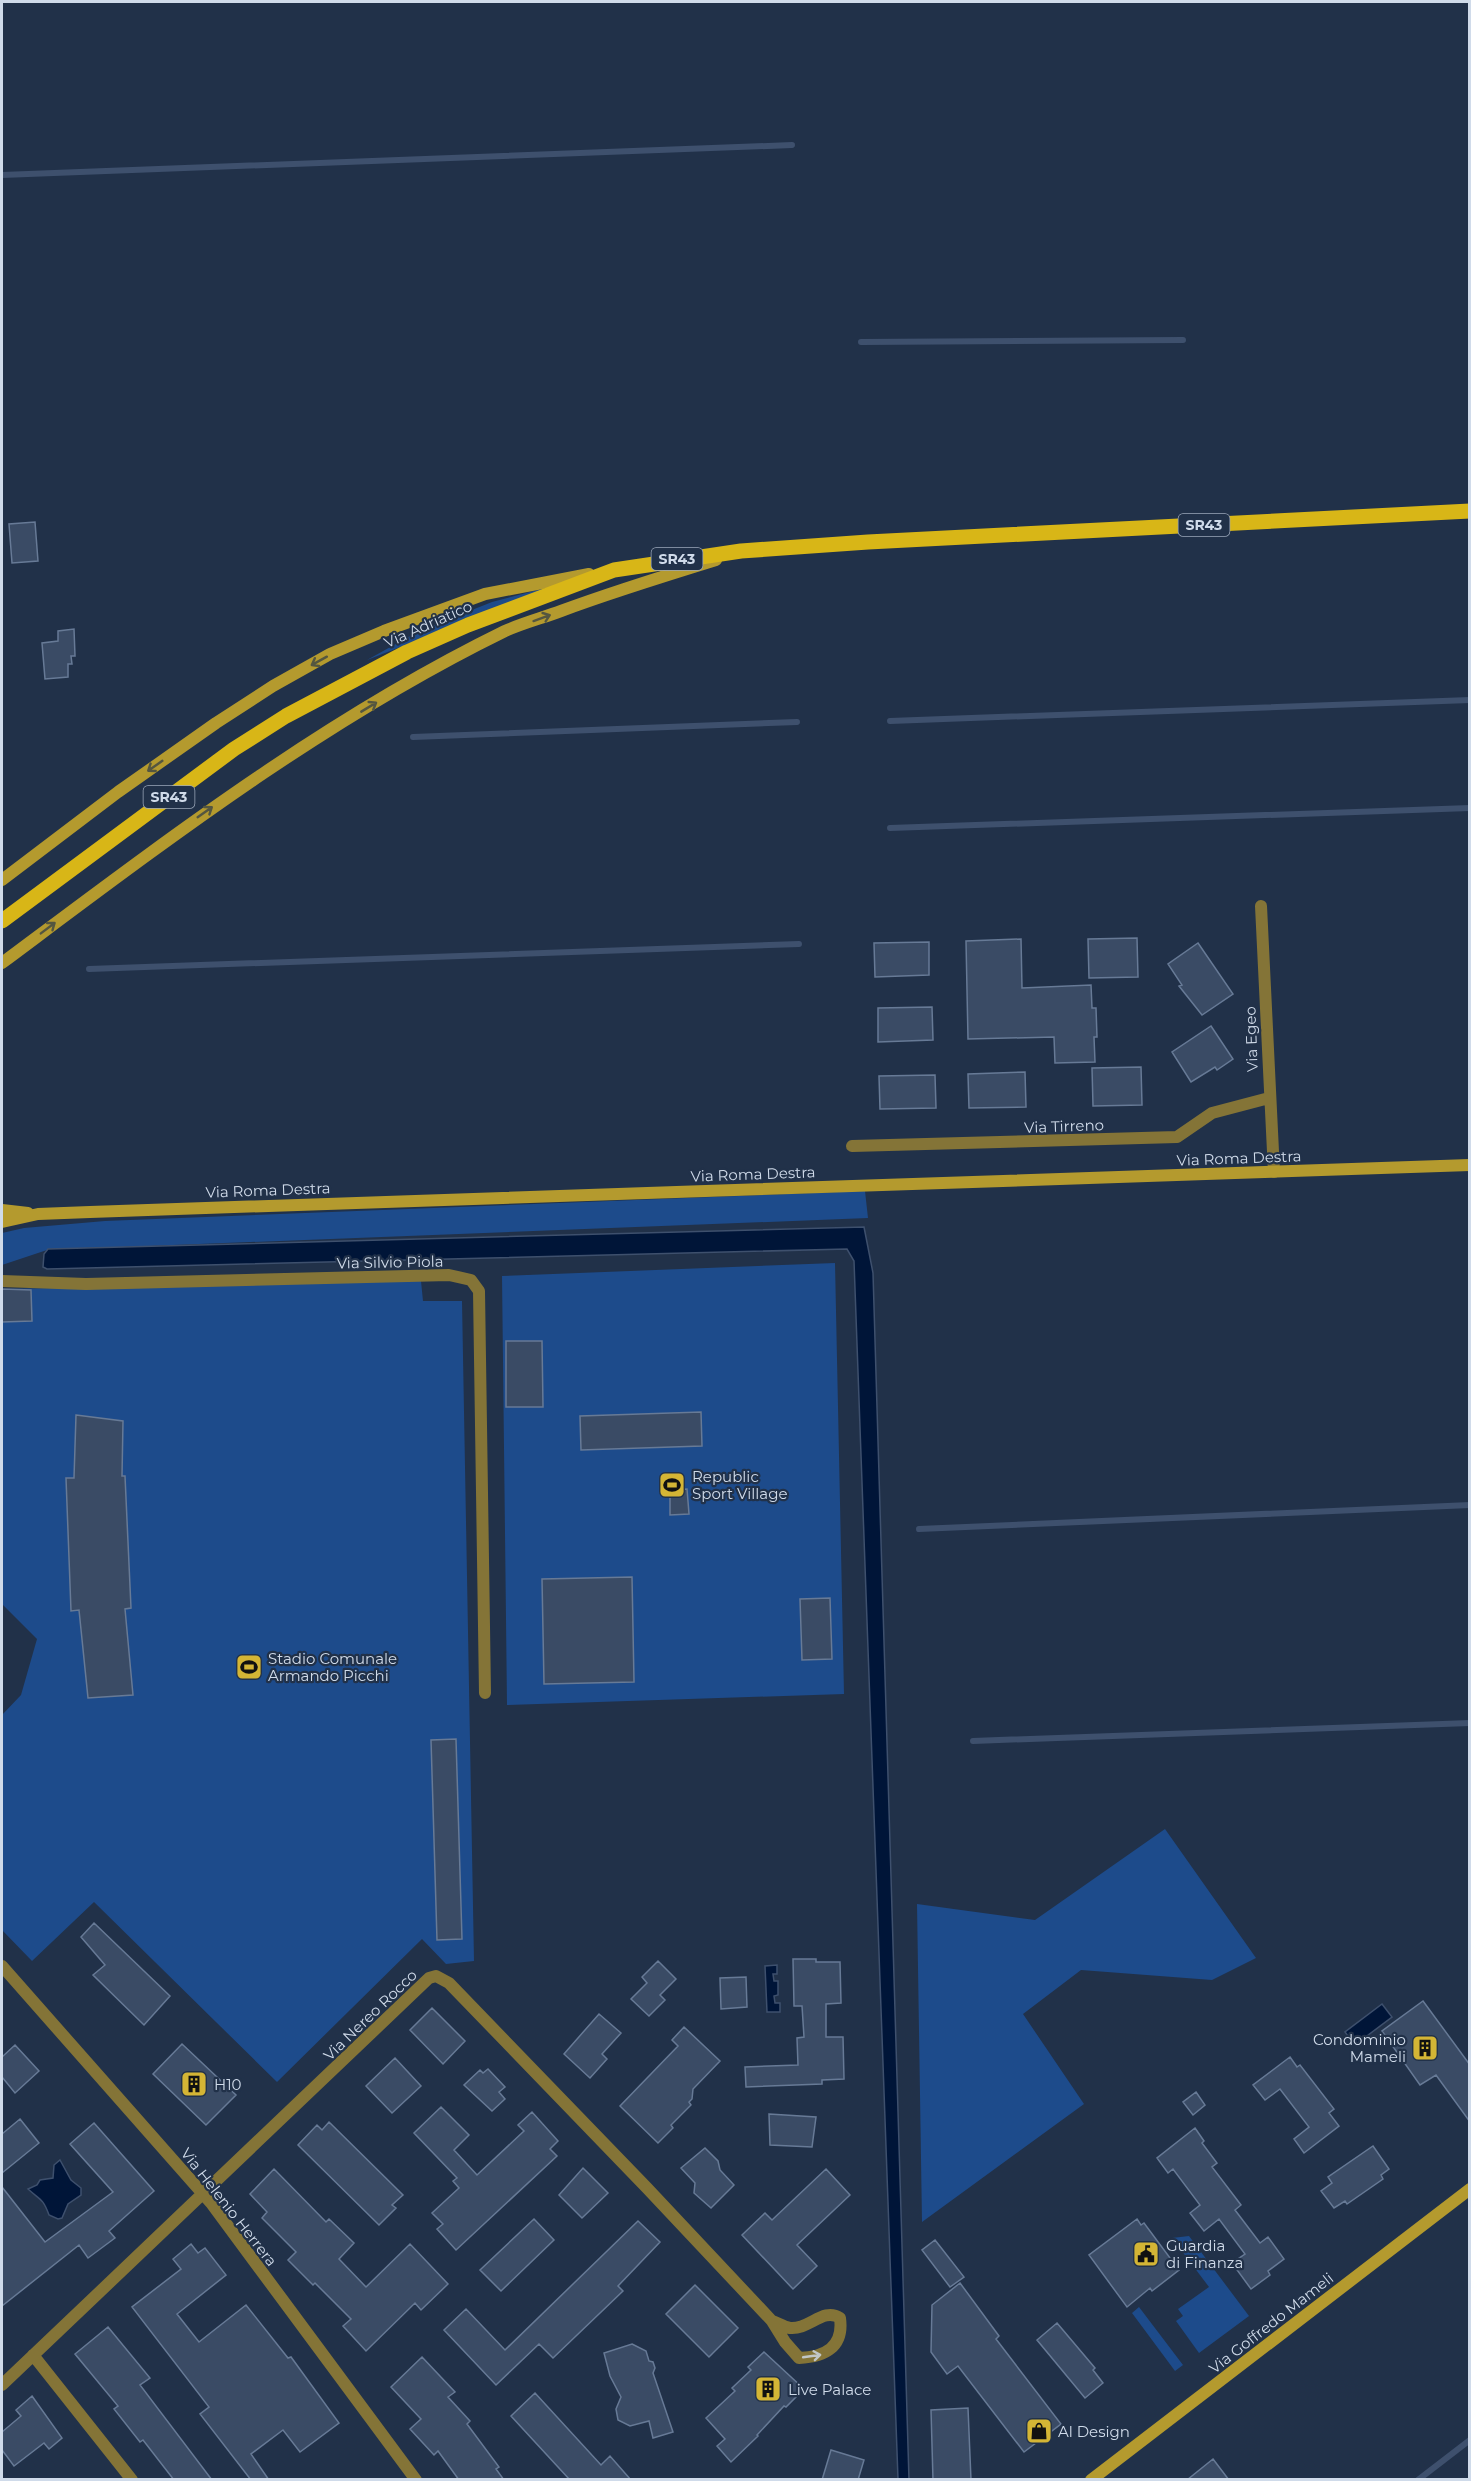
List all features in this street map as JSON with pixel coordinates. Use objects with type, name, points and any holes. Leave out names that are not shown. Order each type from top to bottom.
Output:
[{"type":"main road","name":"Via Adriatico","points":[[2,921],[234,749],[286,716],[417,647],[468,625],[614,570],[741,552],[939,538],[1470,511]]},
{"type":"street","points":[[2,963],[201,814],[298,748],[419,677],[507,630],[590,600],[741,552]]},
{"type":"street","points":[[2,880],[84,816],[216,723],[330,654],[384,631],[485,594],[614,570]]},
{"type":"street","name":"Via Egeo","points":[[1261,906],[1274,1172]]},
{"type":"street","name":"Via Tirreno","points":[[852,1146],[1177,1137],[1212,1113],[1269,1098]]},
{"type":"street","name":"Via Roma Destra","points":[[2,1210],[38,1214],[1470,1166]]},
{"type":"street","name":"Via Roma Destra","points":[[2,1222],[38,1214]]},
{"type":"street","name":"Via Silvio Piola","points":[[2,1281],[86,1284],[449,1275],[471,1280],[479,1291],[485,1693]]},
{"type":"street","name":"Via Helenio Herrera","points":[[2,1966],[203,2194],[416,2480]]},
{"type":"street","name":"Via Nereo Rocco","points":[[2,2385],[429,1978],[436,1976],[449,1983],[772,2321],[785,2342],[799,2358],[816,2358],[829,2351],[842,2329],[840,2318],[834,2314],[827,2314],[807,2325],[791,2328],[772,2321]]},
{"type":"street","name":"Via Goffredo Mameli","points":[[1091,2480],[1470,2189]]},
{"type":"street","points":[[33,2355],[132,2480]]},
{"type":"shaded area","points":[[614,570],[516,602],[367,660],[419,631],[492,602]]},
{"type":"shaded area","points":[[865,1191],[868,1218],[47,1250],[2,1265],[2,1233],[24,1228],[105,1221]]},
{"type":"shaded area","points":[[864,1227],[873,1273],[909,2480],[898,2479],[854,1261],[847,1249],[47,1269],[43,1267],[44,1254],[48,1249]]},
{"type":"shaded area","name":"Republic Sport Village","points":[[835,1263],[844,1694],[507,1705],[502,1276]]},
{"type":"shaded area","name":"Stadio Comunale Armando Picchi","points":[[421,1281],[423,1301],[462,1301],[474,1961],[446,1964],[422,1939],[277,2082],[94,1902],[32,1961],[2,1930],[2,1715],[21,1695],[37,1639],[2,1604],[2,1289]]},
{"type":"shaded area","points":[[1165,1829],[1256,1958],[1212,1980],[1081,1970],[1023,2014],[1084,2104],[922,2222],[917,1904],[1035,1920]]},
{"type":"shaded area","points":[[777,1965],[777,1974],[773,1974],[774,1981],[778,1981],[778,1995],[774,1996],[775,2003],[780,2003],[780,2012],[767,2012],[765,1966]]},
{"type":"shaded area","points":[[1382,2004],[1392,2017],[1355,2045],[1345,2032]]},
{"type":"shaded area","points":[[60,2160],[71,2180],[81,2188],[81,2195],[68,2204],[62,2218],[58,2219],[49,2215],[43,2202],[28,2189],[37,2185],[40,2180],[53,2178],[54,2165]]},
{"type":"shaded area","points":[[1189,2236],[1249,2316],[1199,2353],[1176,2321],[1183,2316],[1178,2309],[1209,2287],[1172,2238]]},
{"type":"shaded area","points":[[1139,2307],[1183,2365],[1175,2371],[1132,2313]]},
{"type":"building","points":[[35,522],[38,561],[12,563],[9,524]]},
{"type":"building","points":[[74,629],[75,656],[71,656],[72,664],[68,664],[68,677],[45,679],[42,643],[58,641],[58,631]]},
{"type":"building","points":[[1137,938],[1138,977],[1089,978],[1088,939]]},
{"type":"building","points":[[1021,939],[1022,988],[1091,985],[1092,1008],[1096,1008],[1095,1062],[1055,1063],[1054,1037],[968,1039],[966,941]]},
{"type":"building","points":[[929,942],[929,975],[875,977],[874,943]]},
{"type":"building","points":[[1198,943],[1233,994],[1202,1015],[1179,986],[1182,985],[1168,964]]},
{"type":"building","points":[[932,1007],[933,1040],[878,1042],[878,1008]]},
{"type":"building","points":[[1211,1026],[1233,1059],[1217,1070],[1215,1067],[1191,1082],[1172,1052]]},
{"type":"building","points":[[1141,1067],[1142,1105],[1093,1106],[1092,1068]]},
{"type":"building","points":[[1025,1072],[1026,1107],[969,1108],[968,1074]]},
{"type":"building","points":[[935,1075],[936,1108],[880,1109],[879,1076]]},
{"type":"building","points":[[2,1289],[31,1290],[32,1321],[2,1322]]},
{"type":"building","points":[[506,1341],[542,1341],[543,1407],[506,1407]]},
{"type":"building","points":[[701,1412],[702,1446],[581,1450],[580,1416]]},
{"type":"building","points":[[76,1415],[123,1421],[122,1476],[125,1476],[131,1608],[125,1609],[133,1695],[88,1698],[79,1610],[71,1611],[66,1478],[74,1478]]},
{"type":"building","points":[[687,1489],[689,1514],[670,1515],[670,1490]]},
{"type":"building","points":[[632,1577],[634,1682],[544,1684],[542,1579]]},
{"type":"building","points":[[830,1598],[832,1659],[802,1660],[800,1599]]},
{"type":"building","points":[[456,1739],[462,1939],[437,1940],[431,1740]]},
{"type":"building","points":[[94,1923],[170,1996],[144,2025],[93,1975],[105,1965],[81,1937]]},
{"type":"building","points":[[793,1959],[840,1962],[841,2003],[826,2004],[826,2037],[843,2037],[844,2079],[822,2080],[822,2084],[746,2087],[745,2067],[798,2065],[797,2038],[804,2037],[802,2006],[794,2006]]},
{"type":"building","points":[[658,1961],[676,1979],[660,1995],[665,2000],[649,2016],[631,1999],[647,1983],[642,1977]]},
{"type":"building","points":[[746,1977],[747,2007],[721,2009],[720,1978]]},
{"type":"building","name":"Condominio Mameli","points":[[1423,2001],[1470,2065],[1470,2122],[1436,2075],[1420,2085],[1382,2031]]},
{"type":"building","points":[[432,2008],[465,2041],[443,2064],[410,2030]]},
{"type":"building","points":[[599,2014],[621,2033],[602,2054],[607,2059],[590,2078],[564,2054]]},
{"type":"building","points":[[684,2027],[720,2061],[693,2089],[692,2099],[689,2102],[691,2105],[671,2125],[673,2128],[658,2143],[620,2106],[678,2046],[672,2040]]},
{"type":"building","name":"H10","points":[[182,2044],[236,2095],[206,2125],[153,2074]]},
{"type":"building","points":[[15,2045],[39,2071],[15,2093],[2,2077],[2,2057]]},
{"type":"building","points":[[1290,2057],[1297,2067],[1300,2065],[1334,2109],[1329,2113],[1339,2126],[1304,2153],[1294,2139],[1309,2127],[1280,2089],[1265,2100],[1253,2085]]},
{"type":"building","points":[[395,2058],[421,2086],[392,2113],[366,2086]]},
{"type":"building","points":[[488,2069],[505,2087],[499,2092],[505,2099],[492,2111],[464,2085],[480,2070],[483,2073]]},
{"type":"building","points":[[1196,2092],[1205,2105],[1193,2115],[1183,2102]]},
{"type":"building","points":[[441,2107],[469,2135],[454,2150],[477,2175],[524,2131],[518,2125],[532,2112],[558,2141],[550,2149],[557,2156],[456,2250],[437,2229],[443,2224],[432,2213],[459,2188],[453,2181],[457,2178],[414,2133]]},
{"type":"building","points":[[769,2114],[816,2117],[812,2147],[770,2145]]},
{"type":"building","points":[[20,2119],[39,2143],[2,2173],[2,2134]]},
{"type":"building","points":[[329,2122],[403,2195],[392,2205],[396,2208],[379,2225],[298,2145],[317,2125],[322,2130]]},
{"type":"building","points":[[94,2123],[154,2191],[109,2231],[115,2238],[88,2258],[79,2245],[2,2306],[2,2187],[45,2242],[113,2192],[70,2144]]},
{"type":"building","points":[[1195,2128],[1204,2141],[1202,2143],[1217,2163],[1212,2167],[1241,2205],[1235,2210],[1260,2243],[1268,2237],[1284,2259],[1268,2271],[1270,2275],[1251,2289],[1232,2263],[1245,2254],[1219,2219],[1204,2231],[1190,2213],[1200,2205],[1173,2169],[1168,2173],[1157,2158]]},
{"type":"building","points":[[1373,2146],[1389,2169],[1381,2175],[1383,2179],[1347,2204],[1345,2201],[1334,2208],[1321,2191],[1332,2183],[1328,2177]]},
{"type":"building","points":[[705,2148],[718,2161],[720,2170],[734,2185],[711,2208],[694,2193],[695,2183],[681,2168]]},
{"type":"building","points":[[583,2168],[608,2193],[582,2218],[559,2195]]},
{"type":"building","points":[[274,2169],[326,2222],[329,2219],[354,2243],[339,2259],[366,2287],[410,2244],[448,2284],[421,2310],[415,2303],[366,2351],[343,2326],[351,2319],[288,2260],[296,2252],[262,2218],[267,2212],[250,2194]]},
{"type":"building","points":[[826,2169],[850,2195],[797,2245],[817,2266],[793,2289],[742,2235],[765,2213],[772,2220]]},
{"type":"building","points":[[534,2219],[554,2240],[501,2291],[480,2270]]},
{"type":"building","points":[[1137,2219],[1141,2225],[1144,2223],[1179,2270],[1152,2291],[1150,2288],[1127,2307],[1089,2255]]},
{"type":"building","points":[[638,2221],[660,2242],[618,2286],[623,2291],[553,2358],[539,2344],[496,2385],[444,2330],[466,2309],[505,2350]]},
{"type":"building","points":[[935,2240],[964,2277],[950,2287],[922,2250]]},
{"type":"building","points":[[191,2244],[198,2253],[205,2248],[226,2275],[177,2314],[199,2342],[246,2305],[288,2358],[291,2357],[339,2423],[300,2452],[283,2430],[251,2454],[269,2480],[251,2480],[200,2414],[209,2407],[132,2307],[181,2269],[173,2259]]},
{"type":"building","points":[[960,2283],[999,2336],[996,2339],[1061,2424],[1024,2452],[958,2366],[947,2374],[931,2352],[932,2305]]},
{"type":"building","points":[[695,2285],[738,2328],[709,2357],[666,2314]]},
{"type":"building","points":[[1057,2323],[1095,2368],[1093,2370],[1103,2383],[1085,2398],[1037,2340]]},
{"type":"building","points":[[108,2327],[150,2378],[140,2385],[212,2480],[174,2480],[143,2440],[140,2442],[114,2409],[118,2406],[75,2354]]},
{"type":"building","points":[[632,2344],[646,2351],[649,2361],[653,2362],[655,2368],[653,2373],[673,2432],[653,2438],[649,2421],[630,2426],[618,2420],[616,2409],[621,2397],[610,2376],[604,2353]]},
{"type":"building","points":[[764,2352],[804,2389],[786,2407],[784,2406],[731,2462],[717,2446],[725,2439],[706,2418],[735,2391],[732,2388],[751,2370],[748,2367]]},
{"type":"building","points":[[422,2357],[455,2392],[448,2397],[470,2421],[467,2424],[499,2467],[496,2469],[504,2480],[459,2480],[438,2451],[434,2455],[410,2429],[421,2419],[391,2387]]},
{"type":"building","points":[[535,2393],[601,2465],[610,2456],[631,2480],[570,2480],[511,2416]]},
{"type":"building","points":[[32,2396],[62,2438],[49,2449],[44,2443],[14,2466],[2,2450],[2,2432],[21,2416],[16,2410]]},
{"type":"building","points":[[968,2408],[971,2480],[933,2480],[931,2410]]},
{"type":"building","points":[[831,2450],[864,2460],[858,2480],[822,2480]]},
{"type":"building","points":[[1213,2459],[1229,2480],[1187,2480]]},
{"type":"waterway","points":[[2,175],[792,145]]},
{"type":"waterway","points":[[861,342],[1183,340]]},
{"type":"waterway","points":[[890,721],[1470,700]]},
{"type":"waterway","points":[[413,737],[797,722]]},
{"type":"waterway","points":[[890,828],[1470,808]]},
{"type":"waterway","points":[[89,969],[799,944]]},
{"type":"waterway","points":[[919,1529],[1470,1505]]},
{"type":"waterway","points":[[973,1741],[1470,1723]]},
{"type":"waterway","points":[[1418,2480],[1470,2440]]},
{"type":"place","name":"Republic Sport Village","points":[[672,1485]]},
{"type":"place","name":"Stadio Comunale Armando Picchi","points":[[249,1667]]},
{"type":"place","name":"Condominio Mameli","points":[[1425,2048]]},
{"type":"place","name":"H10","points":[[194,2084]]},
{"type":"place","name":"Guardia di Finanza","points":[[1146,2254]]},
{"type":"place","name":"Live Palace","points":[[768,2389]]},
{"type":"place","name":"Al Design","points":[[1039,2431]]}]
